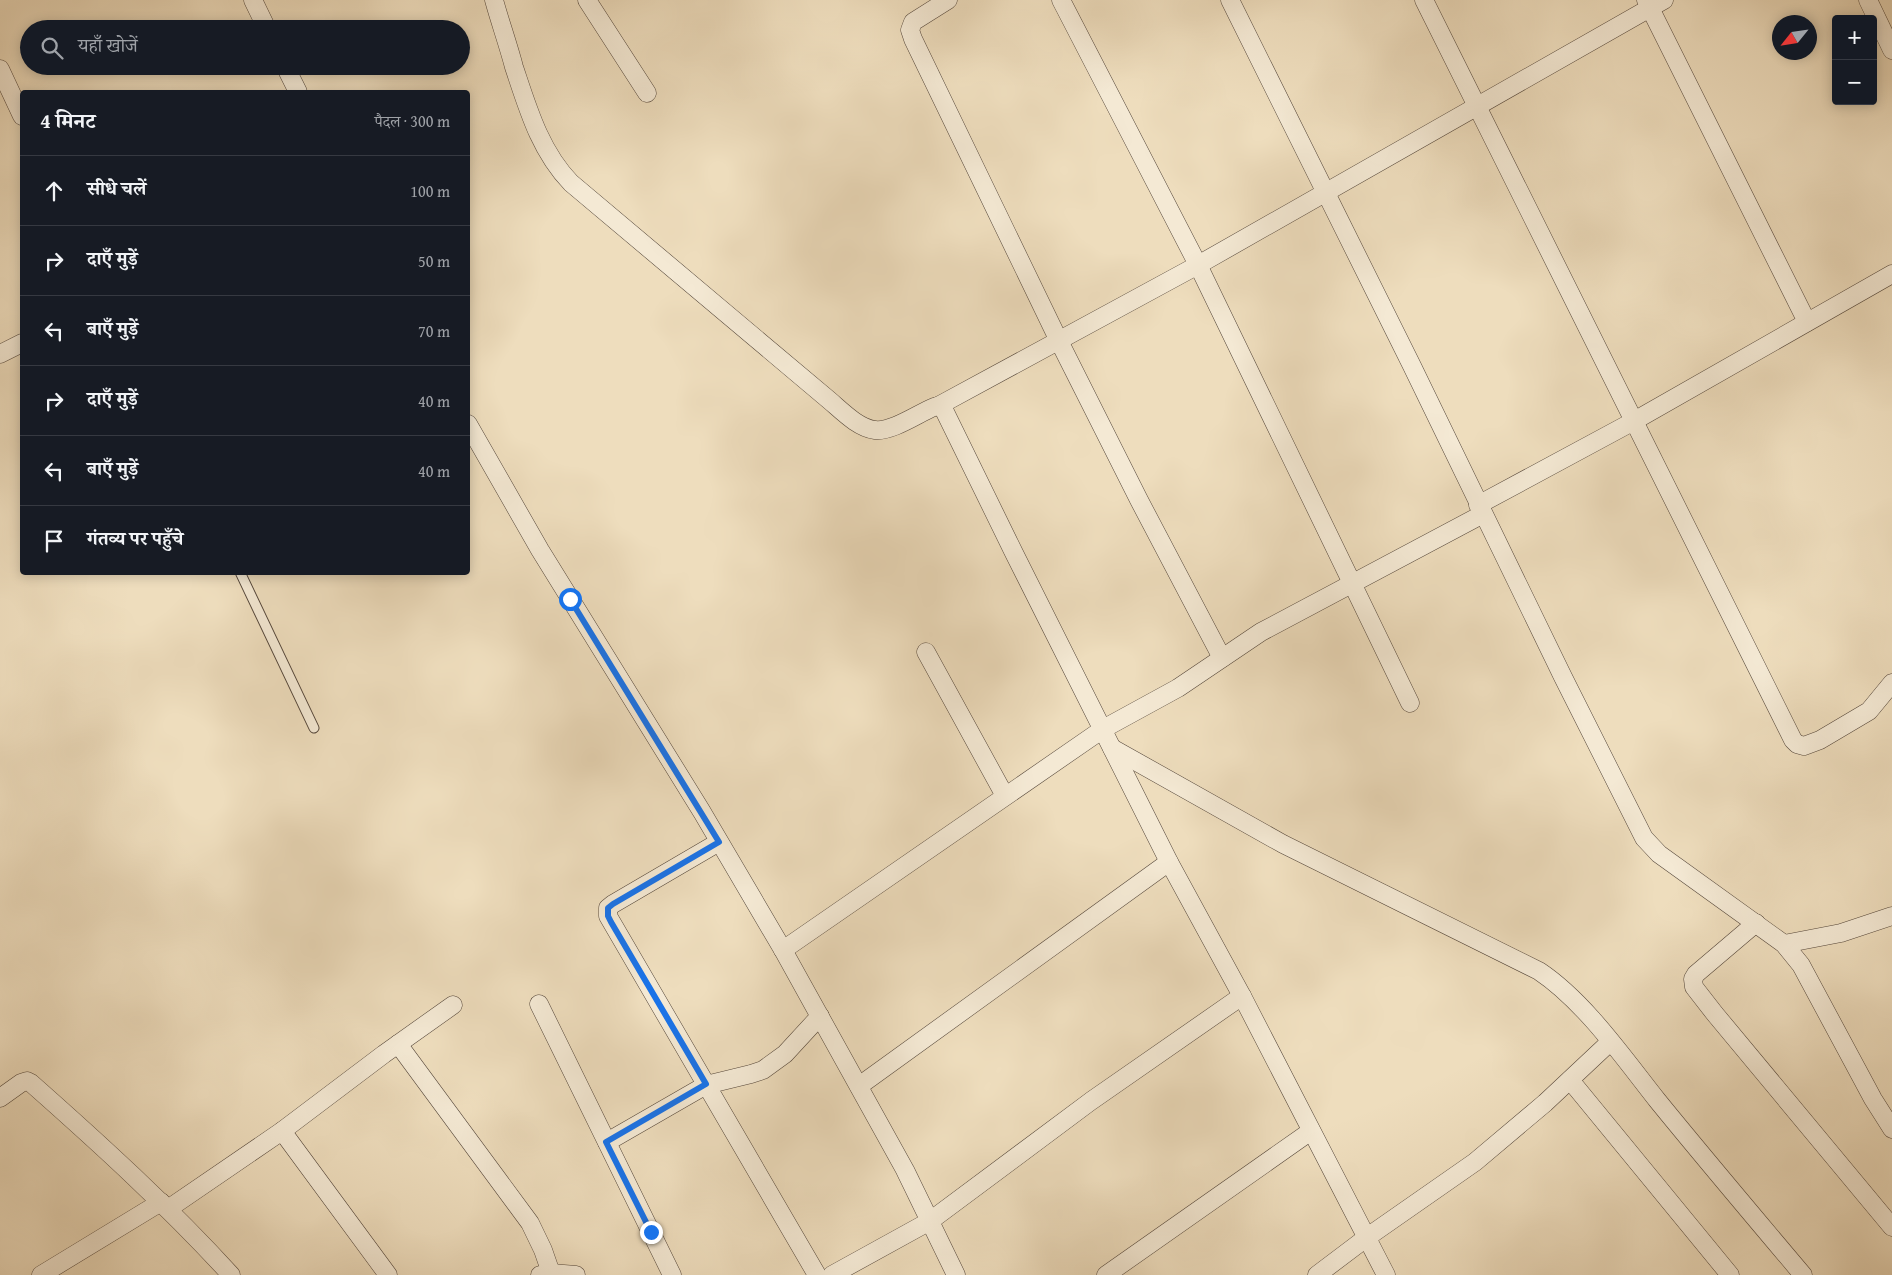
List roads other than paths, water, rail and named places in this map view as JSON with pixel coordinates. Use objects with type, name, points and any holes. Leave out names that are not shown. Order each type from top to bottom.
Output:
[{"type":"street","points":[[253,0],[263,20]]},
{"type":"street","points":[[494,0],[528,111],[550,156],[560,171],[829,400],[862,426],[876,430],[889,428],[938,406],[1058,339],[1198,265],[1654,3],[1808,322]]},
{"type":"street","points":[[587,0],[647,93]]},
{"type":"street","points":[[948,0],[913,22],[910,30],[913,39],[1058,339],[1139,500],[1222,658]]},
{"type":"street","points":[[1061,0],[1198,265],[1410,703]]},
{"type":"street","points":[[1230,0],[1644,838],[1658,854],[1784,944],[1801,965],[1873,1099],[1892,1129]]},
{"type":"street","points":[[1424,0],[1793,740],[1797,744],[1804,746],[1820,740],[1865,714],[1885,694],[1892,683]]},
{"type":"street","points":[[1868,0],[1892,50]]},
{"type":"street","points":[[0,69],[20,112]]},
{"type":"street","points":[[290,75],[297,90]]},
{"type":"street","points":[[783,950],[1103,729],[1178,688],[1262,632],[1353,583],[1892,274]]},
{"type":"street","points":[[0,354],[20,344]]},
{"type":"street","points":[[938,406],[944,410],[948,417],[1014,554],[1169,862],[1242,996],[1386,1275]]},
{"type":"street","points":[[470,428],[540,550],[783,950],[905,1170],[956,1275]]},
{"type":"street","points":[[926,652],[1006,796]]},
{"type":"street","points":[[1112,748],[1284,844],[1539,971],[1564,990],[1610,1042],[1803,1275]]},
{"type":"street","points":[[719,842],[613,904],[608,908],[608,916],[816,1275]]},
{"type":"street","points":[[859,1086],[1169,862]]},
{"type":"street","points":[[1784,944],[1841,933],[1892,916]]},
{"type":"street","points":[[1756,923],[1696,974],[1693,979],[1694,986],[1721,1022],[1892,1227]]},
{"type":"street","points":[[832,1275],[930,1221],[1091,1101],[1242,996]]},
{"type":"street","points":[[539,1004],[612,1139],[672,1275]]},
{"type":"street","points":[[42,1275],[165,1206],[282,1131],[453,1005]]},
{"type":"street","points":[[612,1139],[706,1084],[763,1070],[785,1054],[820,1016]]},
{"type":"street","points":[[1317,1275],[1366,1238],[1475,1162],[1513,1132],[1610,1042]]},
{"type":"street","points":[[398,1044],[530,1223],[543,1250],[545,1274],[576,1275]]},
{"type":"street","points":[[1570,1080],[1730,1275]]},
{"type":"street","points":[[0,1098],[20,1083],[27,1081],[31,1083],[165,1206],[231,1275]]},
{"type":"street","points":[[282,1131],[388,1275]]},
{"type":"street","points":[[1106,1275],[1312,1132]]},
{"type":"lane","points":[[241,575],[314,728]]}]
